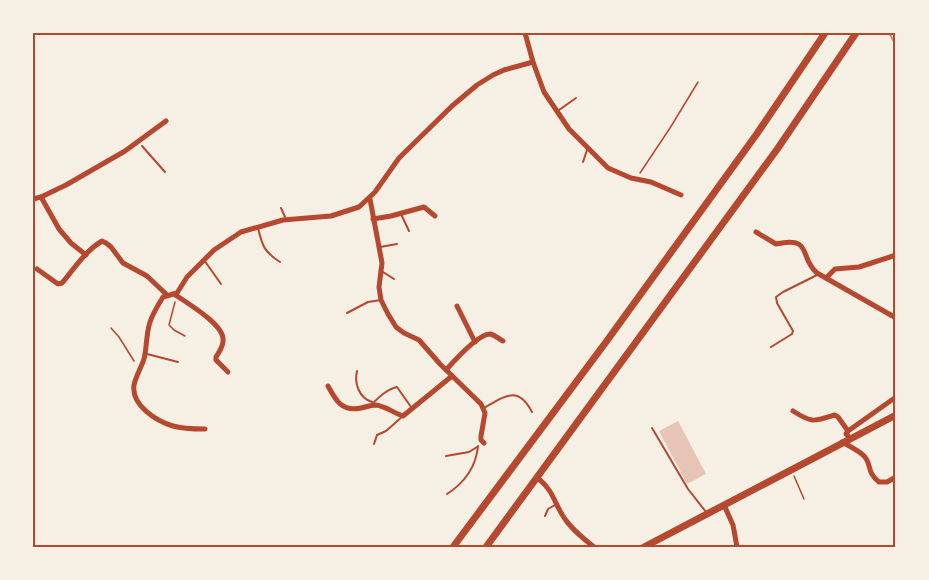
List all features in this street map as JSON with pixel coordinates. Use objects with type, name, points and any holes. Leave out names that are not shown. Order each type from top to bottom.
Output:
[{"type":"main road","points":[[453,547],[756,135],[825,33]]},
{"type":"main road","points":[[486,547],[778,148],[856,33]]},
{"type":"main road","points":[[644,547],[896,415]]},
{"type":"street","points":[[525,33],[544,92],[568,129],[608,168],[681,195]]},
{"type":"street","points":[[175,295],[187,277],[214,250],[241,232],[287,220],[332,216],[359,207],[370,199],[384,182],[399,158],[477,85],[504,70],[533,62]]},
{"type":"street","points":[[37,198],[140,143],[166,121]]},
{"type":"street","points":[[33,190],[59,229],[86,255]]},
{"type":"street","points":[[370,199],[382,263],[378,287],[381,300],[396,327],[418,340],[484,408],[481,443]]},
{"type":"street","points":[[373,219],[424,207],[435,216]]},
{"type":"street","points":[[756,232],[776,244],[787,241],[798,243],[806,252],[813,270],[896,318]]},
{"type":"street","points":[[37,269],[57,284],[62,283],[86,255],[102,241],[123,263],[147,276],[167,295]]},
{"type":"street","points":[[823,276],[835,269],[859,267],[896,255]]},
{"type":"street","points":[[205,429],[173,426],[162,422],[145,411],[137,400],[134,386],[145,353],[150,320],[163,297],[175,295],[203,315],[222,333],[223,343],[216,360],[228,372]]},
{"type":"street","points":[[457,306],[475,342]]},
{"type":"street","points":[[446,370],[468,347],[488,334],[493,334],[503,341]]},
{"type":"street","points":[[328,386],[334,399],[341,405],[356,409],[371,404],[403,416],[452,376]]},
{"type":"street","points":[[793,411],[813,421],[835,415],[848,434],[896,397]]},
{"type":"street","points":[[842,442],[864,456],[870,473],[879,482],[886,482],[896,477]]},
{"type":"street","points":[[540,480],[547,486],[563,517],[594,547]]},
{"type":"street","points":[[724,505],[733,525],[737,547]]},
{"type":"lane","points":[[556,112],[576,98]]},
{"type":"lane","points":[[140,143],[165,172]]},
{"type":"lane","points":[[583,162],[588,148]]},
{"type":"lane","points":[[280,207],[287,220]]},
{"type":"lane","points":[[402,214],[409,231]]},
{"type":"lane","points":[[258,228],[265,249],[280,261]]},
{"type":"lane","points":[[380,248],[397,244]]},
{"type":"lane","points":[[204,260],[221,284]]},
{"type":"lane","points":[[381,270],[394,279]]},
{"type":"lane","points":[[771,347],[792,334],[793,331],[776,297],[823,276]]},
{"type":"lane","points":[[347,313],[368,302],[381,300]]},
{"type":"lane","points":[[145,353],[178,362]]},
{"type":"lane","points":[[357,371],[355,379],[361,395],[371,404],[382,394],[397,387],[413,409]]},
{"type":"lane","points":[[484,408],[498,400],[515,395],[523,398],[532,412]]},
{"type":"lane","points":[[374,444],[377,435],[394,425],[403,416]]},
{"type":"lane","points":[[652,428],[688,489],[707,514]]},
{"type":"lane","points":[[446,456],[469,452],[481,443]]},
{"type":"lane","points":[[447,494],[462,482],[474,465],[481,443]]},
{"type":"lane","points":[[545,516],[548,509],[557,504]]},
{"type":"path","points":[[637,179],[698,82]]},
{"type":"path","points":[[175,295],[169,325],[185,336]]},
{"type":"path","points":[[111,328],[140,369]]},
{"type":"path","points":[[792,470],[804,499]]},
{"type":"building","points":[[678,421],[706,474],[687,484],[659,431]]},
{"type":"railway","points":[[889,33],[896,45]]}]
